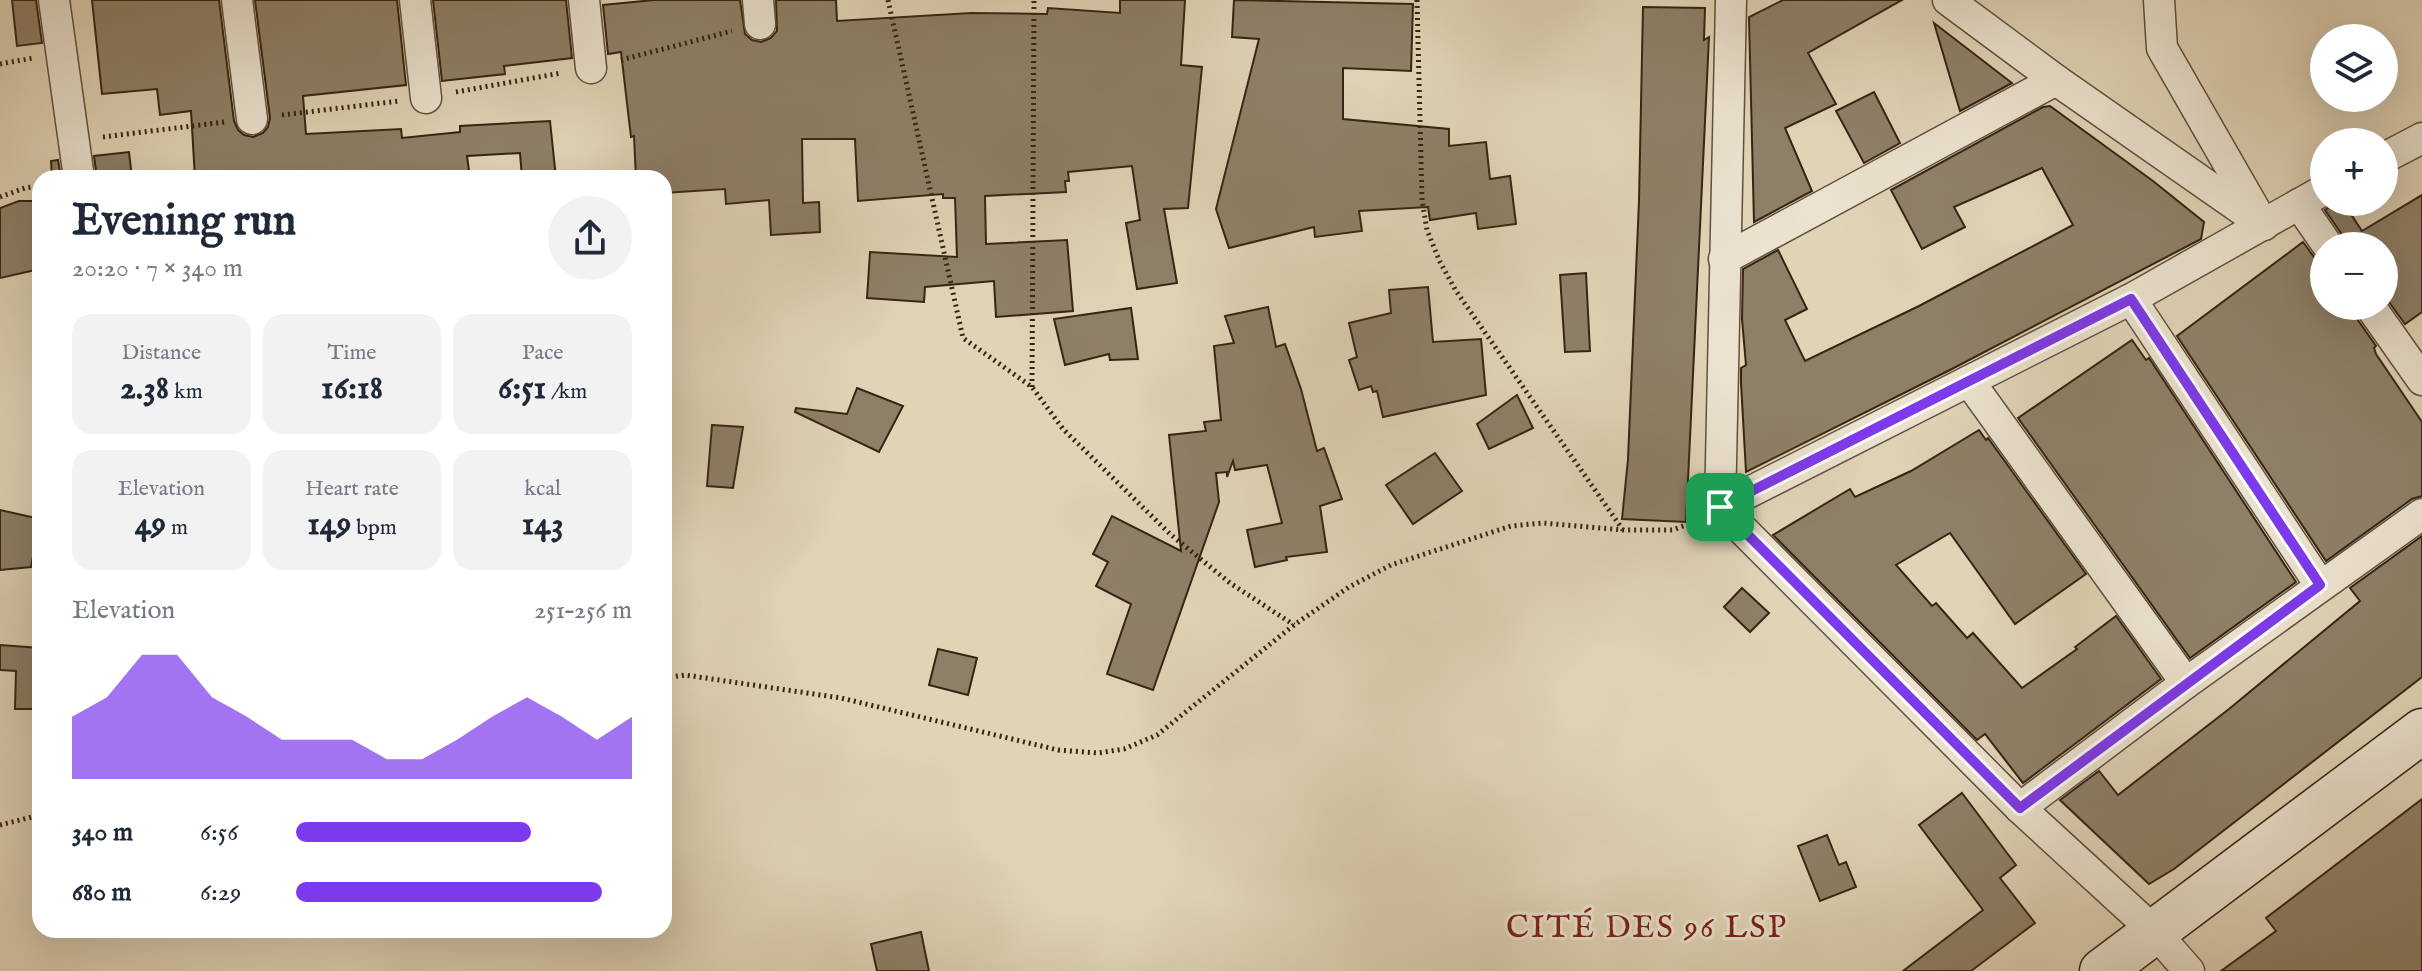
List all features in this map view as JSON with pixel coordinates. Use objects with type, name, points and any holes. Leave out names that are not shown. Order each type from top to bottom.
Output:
[{"type":"main road","points":[[2102,971],[2422,731]]},
{"type":"street","points":[[54,0],[78,170]]},
{"type":"street","points":[[237,0],[252,119]]},
{"type":"street","points":[[415,0],[426,98]]},
{"type":"street","points":[[584,0],[591,68]]},
{"type":"street","points":[[1731,0],[1720,507],[2020,808],[2154,931],[2189,971]]},
{"type":"street","points":[[1948,0],[2056,80],[2264,225]]},
{"type":"street","points":[[2159,0],[2162,48],[2264,225]]},
{"type":"street","points":[[1724,259],[2056,80]]},
{"type":"street","points":[[2398,151],[2422,138]]},
{"type":"street","points":[[1720,507],[2131,299],[2310,198]]},
{"type":"street","points":[[2131,299],[2320,585]]},
{"type":"street","points":[[2380,320],[2422,380]]},
{"type":"street","points":[[1969,381],[2186,683]]},
{"type":"street","points":[[2020,808],[2186,683],[2422,514]]},
{"type":"path","points":[[888,0],[963,338],[1032,387],[1063,429],[1170,534],[1230,583],[1294,625]]},
{"type":"path","points":[[1032,387],[1034,0]]},
{"type":"path","points":[[1417,0],[1419,173],[1427,230],[1456,291],[1623,530]]},
{"type":"path","points":[[0,197],[32,187]]},
{"type":"path","points":[[672,677],[685,675],[841,698],[1058,750],[1098,753],[1124,749],[1157,735],[1294,625],[1349,587],[1391,565],[1511,526],[1543,523],[1623,530],[1673,530],[1720,507]]},
{"type":"path","points":[[0,825],[32,817]]},
{"type":"building","points":[[12,0],[36,0],[42,43],[17,46]]},
{"type":"building","points":[[92,0],[219,0],[234,121],[238,130],[253,137],[263,133],[270,118],[255,0],[397,0],[406,85],[303,96],[306,134],[401,129],[402,138],[460,132],[460,126],[550,121],[555,170],[521,170],[520,153],[467,156],[469,170],[195,170],[191,111],[160,115],[157,89],[102,94]]},
{"type":"building","points":[[433,0],[566,0],[572,58],[504,66],[505,74],[442,81]]},
{"type":"building","points":[[654,0],[740,0],[745,34],[761,42],[777,31],[776,0],[836,0],[837,21],[971,13],[1047,14],[1048,8],[1120,13],[1120,0],[1185,0],[1181,65],[1202,67],[1188,208],[1164,209],[1177,283],[1137,289],[1126,223],[1140,220],[1132,166],[1068,172],[1066,192],[985,196],[986,244],[1067,240],[1073,311],[996,317],[994,281],[925,287],[924,302],[867,298],[870,252],[957,257],[955,198],[943,198],[943,194],[858,201],[855,139],[802,139],[803,203],[819,202],[820,232],[771,235],[769,200],[726,204],[725,189],[672,192],[672,170],[636,170],[634,136],[631,137],[621,52],[608,54],[603,5]]},
{"type":"building","points":[[1234,0],[1413,4],[1411,71],[1343,68],[1343,119],[1449,129],[1449,146],[1486,142],[1490,179],[1510,176],[1516,224],[1478,229],[1476,213],[1430,220],[1428,207],[1359,211],[1362,231],[1315,237],[1314,227],[1229,248],[1216,209],[1259,39],[1232,37]]},
{"type":"building","points":[[1783,0],[1902,0],[1808,53],[1836,104],[1785,128],[1812,191],[1754,222],[1749,17]]},
{"type":"building","points":[[1643,7],[1705,8],[1704,40],[1709,37],[1686,522],[1622,519],[1628,459],[1639,201]]},
{"type":"building","points":[[1934,23],[2012,83],[1960,111]]},
{"type":"building","points":[[1874,92],[1900,143],[1864,163],[1836,111]]},
{"type":"building","points":[[2050,106],[2204,222],[2201,239],[1746,472],[1741,383],[1741,368],[1746,365],[1742,319],[1743,269],[1778,250],[1807,309],[1785,320],[1805,361],[1919,306],[2073,225],[2042,168],[1954,207],[1965,227],[1922,249],[1891,190]]},
{"type":"building","points":[[129,152],[131,170],[96,170],[94,156]]},
{"type":"building","points":[[58,160],[60,170],[52,170],[51,161]]},
{"type":"building","points":[[2422,195],[2422,312],[2405,324],[2398,314],[2398,232],[2340,232],[2329,216],[2352,216],[2362,231],[2387,216],[2398,216],[2398,209]]},
{"type":"building","points":[[19,201],[32,201],[32,271],[0,278],[0,208]]},
{"type":"building","points":[[2303,242],[2310,252],[2310,320],[2358,320],[2376,346],[2376,354],[2422,422],[2422,496],[2412,499],[2326,561],[2177,336]]},
{"type":"building","points":[[1586,273],[1590,351],[1565,352],[1560,275]]},
{"type":"building","points":[[1428,287],[1433,342],[1481,339],[1486,395],[1383,417],[1377,391],[1373,392],[1371,386],[1359,390],[1349,360],[1357,357],[1349,323],[1391,313],[1389,290]]},
{"type":"building","points":[[1268,307],[1276,347],[1285,344],[1301,389],[1317,451],[1324,448],[1342,499],[1320,506],[1327,552],[1286,557],[1287,560],[1255,567],[1247,530],[1282,523],[1267,465],[1235,470],[1233,461],[1227,477],[1227,472],[1216,473],[1219,502],[1153,690],[1107,674],[1131,604],[1096,586],[1108,562],[1093,554],[1112,516],[1181,551],[1169,435],[1206,431],[1204,422],[1221,420],[1214,346],[1234,343],[1225,316]]},
{"type":"building","points":[[1131,308],[1138,359],[1110,360],[1109,354],[1065,365],[1054,319]]},
{"type":"building","points":[[2132,340],[2146,360],[2149,358],[2296,582],[2190,658],[2018,418]]},
{"type":"building","points":[[857,388],[903,406],[879,452],[795,412],[796,408],[847,414]]},
{"type":"building","points":[[1517,395],[1533,428],[1489,449],[1477,424]]},
{"type":"building","points":[[712,425],[743,427],[733,488],[707,486]]},
{"type":"building","points":[[1979,430],[1986,440],[1988,438],[2086,574],[2015,624],[1950,533],[1896,565],[1932,606],[1936,603],[1967,638],[1973,633],[2022,688],[2077,649],[2075,647],[2116,616],[2161,679],[2023,783],[1985,734],[1977,740],[1773,535],[1850,489],[1855,497],[1911,471]]},
{"type":"building","points":[[1435,453],[1462,491],[1413,524],[1386,485]]},
{"type":"building","points":[[0,510],[32,517],[31,567],[0,570]]},
{"type":"building","points":[[2422,536],[2422,677],[2174,869],[2149,884],[2060,800],[2099,771],[2118,795],[2360,601],[2350,588]]},
{"type":"building","points":[[1742,588],[1769,613],[1750,632],[1724,607]]},
{"type":"building","points":[[0,645],[32,647],[32,709],[15,709],[16,671],[0,670]]},
{"type":"building","points":[[938,649],[977,658],[968,695],[929,685]]},
{"type":"building","points":[[1962,793],[2016,865],[2000,878],[2035,923],[1971,971],[1903,971],[1983,910],[1919,825]]},
{"type":"building","points":[[2422,799],[2422,971],[2221,971],[2276,931],[2266,918]]},
{"type":"building","points":[[1827,835],[1839,865],[1846,862],[1856,887],[1820,901],[1798,846]]},
{"type":"building","points":[[921,932],[929,971],[877,971],[871,944]]},
{"type":"district","name":"CITÉ DES 96 LSP","points":[[1647,928]]},
{"type":"route","points":[[2131,299],[2320,585],[2020,808],[1720,507],[2131,299]]}]
